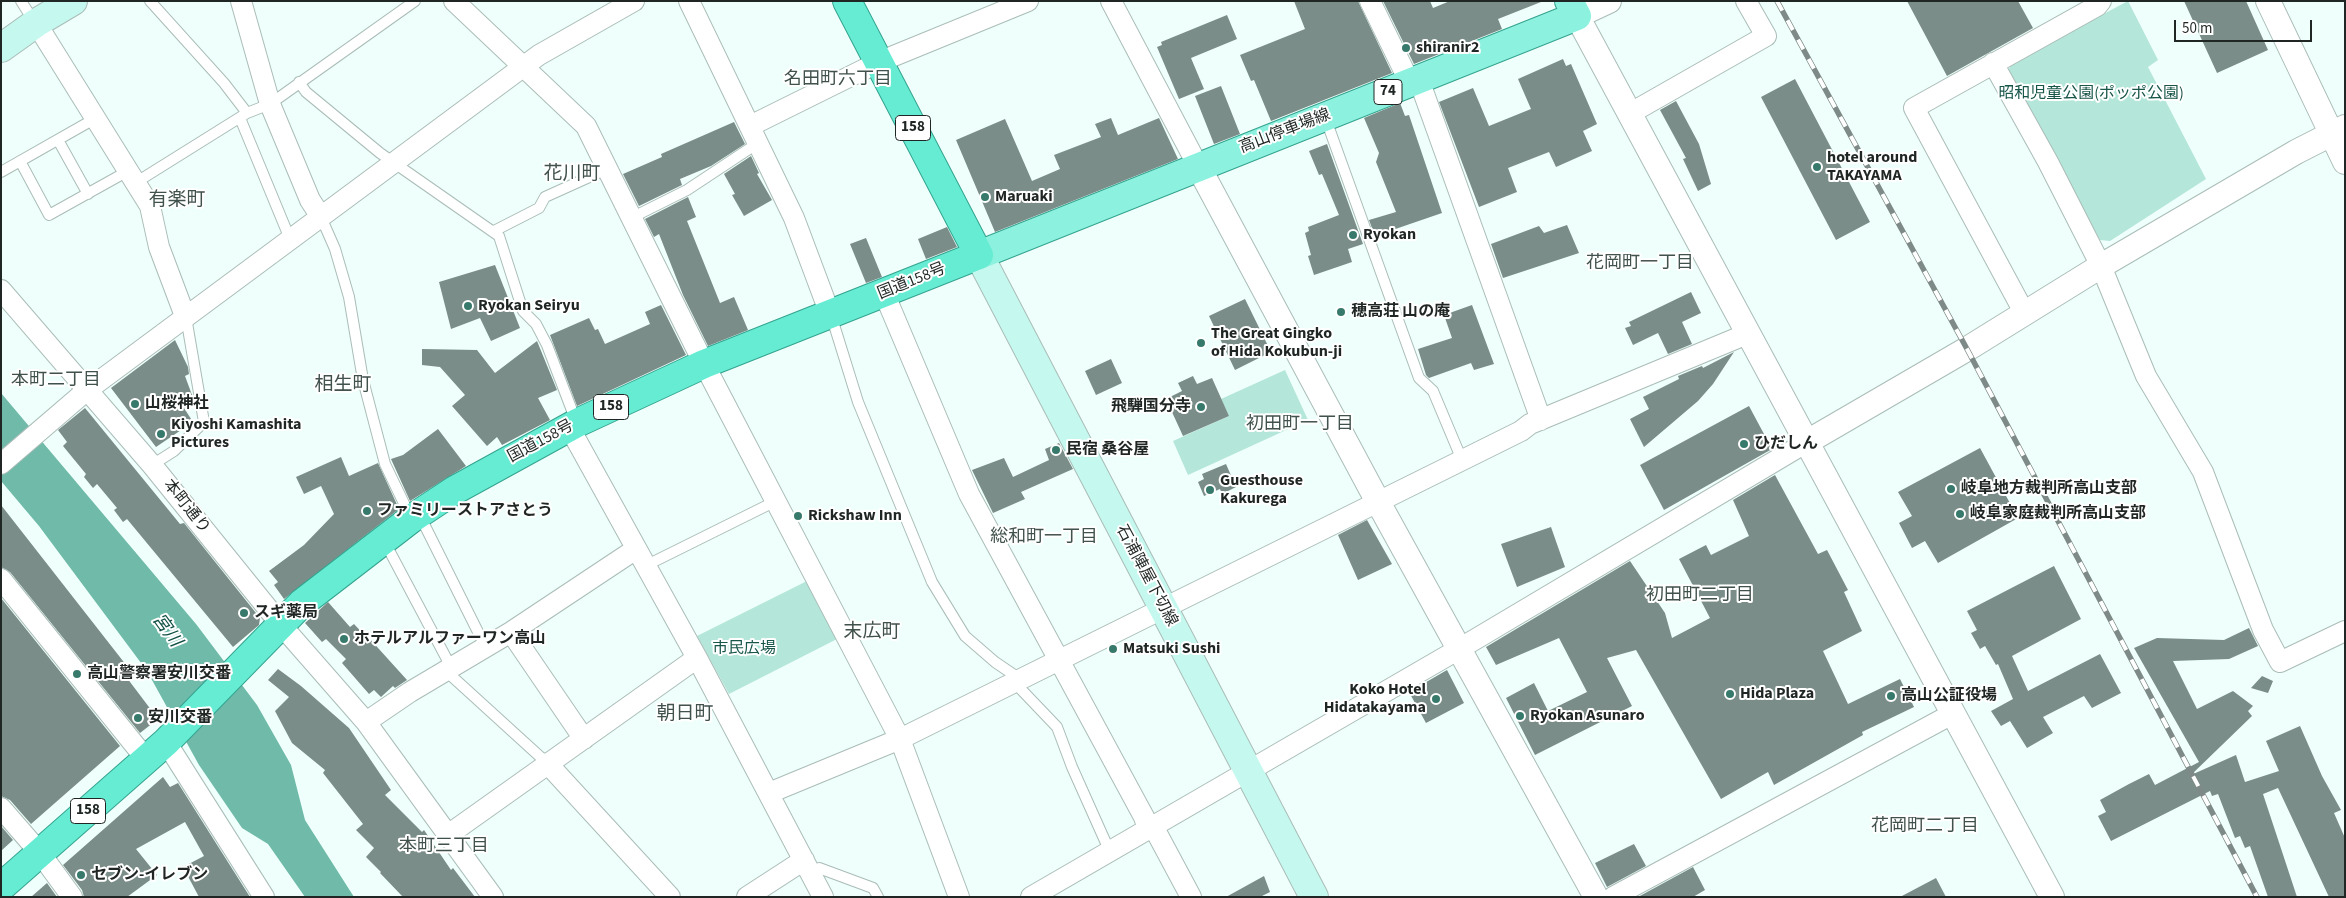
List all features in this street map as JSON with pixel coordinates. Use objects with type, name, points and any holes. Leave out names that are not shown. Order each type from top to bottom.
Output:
[{"type":"highway","name":"158","points":[[847,1],[979,255]]},
{"type":"highway","name":"国道158号","points":[[1,887],[162,745],[241,668],[302,603],[418,523],[492,468],[573,425],[704,364],[979,255]]},
{"type":"main road","points":[[1,48],[29,12],[73,1]]},
{"type":"main road","name":"高山停車場線","points":[[979,255],[1414,81],[1573,9]]},
{"type":"main road","name":"石浦陣屋下切線","points":[[979,255],[1314,897]]},
{"type":"street","points":[[241,1],[270,104],[310,200],[321,217]]},
{"type":"street","points":[[1,464],[86,391],[523,66],[634,1]]},
{"type":"street","points":[[689,1],[794,218],[830,314]]},
{"type":"street","points":[[754,135],[879,62],[1028,1]]},
{"type":"street","points":[[1111,1],[1378,502],[1596,897]]},
{"type":"street","points":[[1370,1],[1414,81],[1540,420]]},
{"type":"street","points":[[1608,1],[1573,9],[2052,897]]},
{"type":"street","points":[[1629,114],[1766,36],[1746,1]]},
{"type":"street","points":[[2025,314],[1914,108],[2097,6],[2101,1]]},
{"type":"street","points":[[2268,1],[2338,131],[2345,162]]},
{"type":"street","points":[[461,3],[586,126],[704,364],[900,739],[959,897]]},
{"type":"street","points":[[29,12],[150,206],[159,247],[186,316]]},
{"type":"street","points":[[1993,63],[2048,162],[2101,266],[2146,376],[2203,472],[2263,630],[2280,662],[2345,631]]},
{"type":"street","points":[[1030,897],[1459,649],[2025,314],[2101,266],[2338,131]]},
{"type":"street","name":"本町通り","points":[[1,290],[152,466],[282,626],[366,722],[493,897]]},
{"type":"street","points":[[884,293],[969,494],[1144,816],[1191,897]]},
{"type":"street","points":[[769,793],[900,739],[1540,420],[1747,334]]},
{"type":"street","points":[[573,425],[641,557],[697,658],[823,897]]},
{"type":"street","points":[[366,722],[410,692],[485,646],[641,557]]},
{"type":"street","points":[[1,579],[162,745],[264,897]]},
{"type":"street","points":[[511,632],[584,739]]},
{"type":"street","points":[[448,835],[697,658]]},
{"type":"street","points":[[1614,897],[1954,713]]},
{"type":"street","points":[[547,763],[670,897]]},
{"type":"street","points":[[1,808],[40,853],[72,897]]},
{"type":"street","points":[[747,897],[807,866]]},
{"type":"lane","points":[[150,1],[224,83],[244,115],[290,239]]},
{"type":"lane","points":[[20,161],[49,215],[88,194],[131,177],[244,115],[270,104],[415,1]]},
{"type":"lane","points":[[299,82],[314,98],[380,153],[494,231],[502,244],[504,257],[523,311],[536,324],[547,345],[573,425]]},
{"type":"lane","points":[[1,172],[96,118]]},
{"type":"lane","points":[[1329,128],[1419,378],[1433,391],[1462,460]]},
{"type":"lane","points":[[631,218],[687,190],[754,135]]},
{"type":"lane","points":[[58,140],[88,194]]},
{"type":"lane","points":[[494,231],[539,208],[545,197],[607,169]]},
{"type":"lane","points":[[321,217],[334,249],[349,297],[363,380],[385,464],[485,646]]},
{"type":"lane","points":[[830,314],[858,402],[932,582],[965,636],[1017,680],[1057,727],[1072,767],[1110,852]]},
{"type":"lane","points":[[152,466],[174,451],[204,422],[186,316]]},
{"type":"lane","points":[[641,557],[776,501]]},
{"type":"lane","points":[[390,552],[449,669],[547,763]]},
{"type":"lane","points":[[807,866],[819,868],[873,888],[878,897]]},
{"type":"green space","name":"昭和児童公園(ポッポ公園)","points":[[2128,1],[2158,60],[2148,67],[2206,179],[2110,241],[2100,240],[2008,72],[2011,63]]},
{"type":"green space","points":[[1285,370],[1308,420],[1188,475],[1173,441],[1229,416],[1221,399]]},
{"type":"green space","name":"市民広場","points":[[807,581],[837,639],[729,694],[697,636]]},
{"type":"water","name":"宮川","points":[[1,393],[196,624],[257,705],[291,765],[305,820],[354,897],[305,897],[268,844],[242,828],[199,765],[147,671],[39,526],[1,481]]},
{"type":"building","points":[[1294,1],[1358,1],[1392,73],[1271,121],[1254,80],[1251,81],[1240,55],[1305,29]]},
{"type":"building","points":[[1383,1],[1430,1],[1433,8],[1450,1],[1541,2],[1498,19],[1502,29],[1414,64]]},
{"type":"building","points":[[1907,1],[2018,1],[2033,28],[1947,76]]},
{"type":"building","points":[[2184,1],[2246,1],[2268,50],[2217,73]]},
{"type":"building","points":[[1227,15],[1237,39],[1191,58],[1204,89],[1179,99],[1157,47],[1162,45],[1161,42]]},
{"type":"building","points":[[1563,59],[1566,66],[1571,64],[1597,124],[1583,131],[1592,151],[1556,167],[1549,152],[1508,168],[1517,192],[1479,207],[1439,102],[1473,88],[1489,126],[1531,109],[1518,79]]},
{"type":"building","points":[[1795,79],[1870,222],[1836,240],[1761,97]]},
{"type":"building","points":[[1221,86],[1240,134],[1214,144],[1195,96]]},
{"type":"building","points":[[1676,101],[1699,144],[1711,184],[1698,191],[1683,159],[1686,158],[1660,110]]},
{"type":"building","points":[[1400,103],[1405,116],[1409,115],[1442,213],[1375,236],[1369,220],[1396,212],[1376,162],[1379,153],[1364,118]]},
{"type":"building","points":[[1111,118],[1118,135],[1159,118],[1178,159],[995,232],[956,140],[1005,119],[1032,181],[1060,169],[1054,155],[1101,137],[1095,124]]},
{"type":"building","points":[[734,122],[745,144],[711,166],[680,179],[682,185],[639,206],[623,174],[662,157],[661,154]]},
{"type":"building","points":[[1327,144],[1363,244],[1348,249],[1352,262],[1314,275],[1308,256],[1311,255],[1305,233],[1309,231],[1308,227],[1339,215],[1322,174],[1319,175],[1309,151]]},
{"type":"building","points":[[751,156],[759,173],[757,174],[772,200],[744,216],[732,195],[735,194],[724,174]]},
{"type":"building","points":[[688,197],[696,217],[687,221],[720,303],[734,297],[748,330],[708,346],[683,295],[659,234],[654,237],[645,219]]},
{"type":"building","points":[[1567,225],[1579,253],[1503,278],[1491,244],[1539,226],[1544,233]]},
{"type":"building","points":[[947,227],[957,247],[926,259],[918,239]]},
{"type":"building","points":[[866,238],[882,277],[866,283],[850,244]]},
{"type":"building","points":[[495,265],[520,328],[491,341],[480,318],[451,329],[439,282]]},
{"type":"building","points":[[1691,292],[1701,313],[1682,322],[1692,344],[1668,354],[1658,333],[1633,345],[1625,328],[1631,326],[1629,322]]},
{"type":"building","points":[[1245,299],[1271,352],[1235,370],[1209,316]]},
{"type":"building","points":[[661,305],[686,355],[577,406],[550,335],[589,318],[595,330],[598,329],[605,344],[650,324],[645,312]]},
{"type":"building","points":[[1472,305],[1494,364],[1474,370],[1471,363],[1429,378],[1426,375],[1418,349],[1452,338],[1444,315]]},
{"type":"building","points":[[175,340],[188,367],[189,374],[185,376],[192,395],[189,396],[193,405],[184,408],[193,422],[156,447],[111,388]]},
{"type":"building","points":[[537,341],[557,390],[538,398],[550,420],[502,445],[497,437],[487,446],[452,406],[465,395],[440,367],[422,365],[422,349],[477,350],[495,373]]},
{"type":"building","points":[[1734,352],[1713,384],[1698,401],[1644,447],[1630,419],[1649,409],[1643,397],[1679,379],[1678,376],[1702,366],[1703,368]]},
{"type":"building","points":[[1111,359],[1122,383],[1096,395],[1085,371]]},
{"type":"building","points":[[1193,376],[1197,384],[1212,378],[1229,416],[1183,436],[1166,399],[1182,391],[1178,383]]},
{"type":"building","points":[[1749,406],[1772,449],[1664,510],[1640,465]]},
{"type":"building","points":[[85,408],[180,524],[184,523],[260,618],[259,625],[233,647],[127,519],[123,522],[114,510],[117,508],[97,484],[93,488],[84,477],[86,474],[63,446],[67,442],[58,430]]},
{"type":"building","points":[[438,429],[466,466],[410,501],[391,459],[403,455]]},
{"type":"building","points":[[1059,443],[1073,469],[1021,492],[1025,499],[993,513],[972,470],[1004,458],[1013,477],[1049,460],[1045,449]]},
{"type":"building","points":[[1980,448],[2018,518],[1938,563],[1925,541],[1912,548],[1899,523],[1912,516],[1898,492]]},
{"type":"building","points":[[341,457],[349,476],[378,463],[399,509],[284,599],[274,585],[278,582],[269,571],[304,545],[334,514],[321,486],[304,494],[296,477]]},
{"type":"building","points":[[1226,464],[1236,487],[1222,494],[1220,489],[1204,496],[1198,482],[1204,479],[1202,474]]},
{"type":"building","points":[[1775,475],[1818,554],[1827,550],[1848,590],[1844,592],[1862,631],[1823,651],[1848,704],[1900,679],[1914,707],[1862,732],[1863,735],[1774,785],[1768,772],[1721,799],[1636,650],[1607,658],[1632,706],[1535,755],[1506,698],[1534,683],[1548,711],[1587,692],[1559,638],[1496,665],[1486,647],[1630,561],[1665,613],[1672,638],[1710,618],[1679,559],[1706,545],[1711,555],[1749,536],[1733,500]]},
{"type":"building","points":[[1,505],[130,670],[124,674],[158,719],[140,733],[10,572],[1,567]]},
{"type":"building","points":[[1367,520],[1392,564],[1358,580],[1338,535]]},
{"type":"building","points":[[1551,527],[1565,567],[1517,587],[1501,544]]},
{"type":"building","points":[[2054,566],[2081,619],[2012,656],[2028,691],[2100,654],[2121,693],[2092,708],[2084,696],[2043,717],[2053,733],[2027,748],[2010,721],[2001,726],[1991,711],[2013,699],[1998,664],[1996,665],[1985,646],[1980,649],[1971,633],[1977,630],[1967,611]]},
{"type":"building","points":[[1,598],[120,746],[31,824],[10,800],[1,796]]},
{"type":"building","points":[[328,602],[350,627],[354,624],[369,638],[407,680],[395,688],[393,686],[381,697],[374,690],[369,694],[342,663],[346,659],[326,639],[322,642],[305,623]]},
{"type":"building","points":[[2249,628],[2258,646],[2229,659],[2173,661],[2197,709],[2233,691],[2253,706],[2248,711],[2252,716],[2191,775],[2236,755],[2245,782],[2279,771],[2266,741],[2300,726],[2322,776],[2341,810],[2334,813],[2345,838],[2345,897],[2329,897],[2278,788],[2263,794],[2297,897],[2268,897],[2250,846],[2245,848],[2240,836],[2235,838],[2218,794],[2212,796],[2210,791],[2111,841],[2098,816],[2106,812],[2100,800],[2129,784],[2149,774],[2155,785],[2199,762],[2134,648],[2157,638],[2224,640]]},
{"type":"building","points":[[278,669],[301,686],[349,728],[391,790],[385,795],[422,832],[424,830],[451,870],[453,868],[475,897],[403,897],[366,857],[374,848],[356,830],[363,824],[323,773],[325,770],[292,743],[275,711],[289,697],[268,680]]},
{"type":"building","points":[[1447,670],[1464,703],[1426,723],[1409,692]]},
{"type":"building","points":[[2262,676],[2273,681],[2268,693],[2251,688]]},
{"type":"building","points":[[163,777],[170,787],[178,783],[250,897],[199,897],[183,867],[204,856],[185,822],[136,849],[157,875],[127,897],[84,897],[82,890],[63,865]]},
{"type":"building","points":[[1,826],[13,840],[1,851]]},
{"type":"building","points":[[1634,844],[1646,866],[1607,887],[1595,863]]},
{"type":"building","points":[[1693,867],[1705,890],[1693,897],[1638,897]]},
{"type":"building","points":[[1264,876],[1270,892],[1260,897],[1226,897]]},
{"type":"building","points":[[1936,878],[1946,897],[1900,897]]},
{"type":"building","points":[[47,883],[57,897],[31,897]]},
{"type":"railway","points":[[1777,1],[1967,349],[2257,897]]},
{"type":"place","name":"shiranir2","points":[[1406,48]]},
{"type":"place","name":"hotel around TAKAYAMA","points":[[1817,167]]},
{"type":"place","name":"Maruaki","points":[[985,197]]},
{"type":"place","name":"Ryokan","points":[[1353,235]]},
{"type":"place","name":"Ryokan Seiryu","points":[[468,306]]},
{"type":"place","name":"穂高荘 山の庵","points":[[1341,312]]},
{"type":"place","name":"The Great Gingko of Hida Kokubun-ji","points":[[1201,343]]},
{"type":"place","name":"山桜神社","points":[[135,404]]},
{"type":"place","name":"飛騨国分寺","points":[[1201,407]]},
{"type":"place","name":"Kiyoshi Kamashita Pictures","points":[[161,434]]},
{"type":"place","name":"ひだしん","points":[[1744,444]]},
{"type":"place","name":"民宿 桑谷屋","points":[[1056,450]]},
{"type":"place","name":"岐阜地方裁判所高山支部","points":[[1951,489]]},
{"type":"place","name":"Guesthouse Kakurega","points":[[1210,490]]},
{"type":"place","name":"ファミリーストアさとう","points":[[367,511]]},
{"type":"place","name":"岐阜家庭裁判所高山支部","points":[[1960,514]]},
{"type":"place","name":"Rickshaw Inn","points":[[798,516]]},
{"type":"place","name":"スギ薬局","points":[[244,613]]},
{"type":"place","name":"ホテルアルファーワン高山","points":[[344,639]]},
{"type":"place","name":"Matsuki Sushi","points":[[1113,649]]},
{"type":"place","name":"高山警察署安川交番","points":[[77,674]]},
{"type":"place","name":"Hida Plaza","points":[[1730,694]]},
{"type":"place","name":"高山公証役場","points":[[1891,696]]},
{"type":"place","name":"Koko Hotel Hidatakayama","points":[[1436,699]]},
{"type":"place","name":"Ryokan Asunaro","points":[[1520,716]]},
{"type":"place","name":"安川交番","points":[[138,718]]},
{"type":"place","name":"セブン-イレブン","points":[[81,875]]},
{"type":"district","name":"名田町六丁目","points":[[838,80]]},
{"type":"district","name":"花川町","points":[[572,175]]},
{"type":"district","name":"有楽町","points":[[177,201]]},
{"type":"district","name":"花岡町一丁目","points":[[1640,264]]},
{"type":"district","name":"本町二丁目","points":[[56,381]]},
{"type":"district","name":"相生町","points":[[343,386]]},
{"type":"district","name":"初田町一丁目","points":[[1300,425]]},
{"type":"district","name":"総和町一丁目","points":[[1044,538]]},
{"type":"district","name":"初田町二丁目","points":[[1700,596]]},
{"type":"district","name":"末広町","points":[[872,633]]},
{"type":"district","name":"朝日町","points":[[685,715]]},
{"type":"district","name":"花岡町二丁目","points":[[1925,827]]},
{"type":"district","name":"本町三丁目","points":[[444,847]]}]
